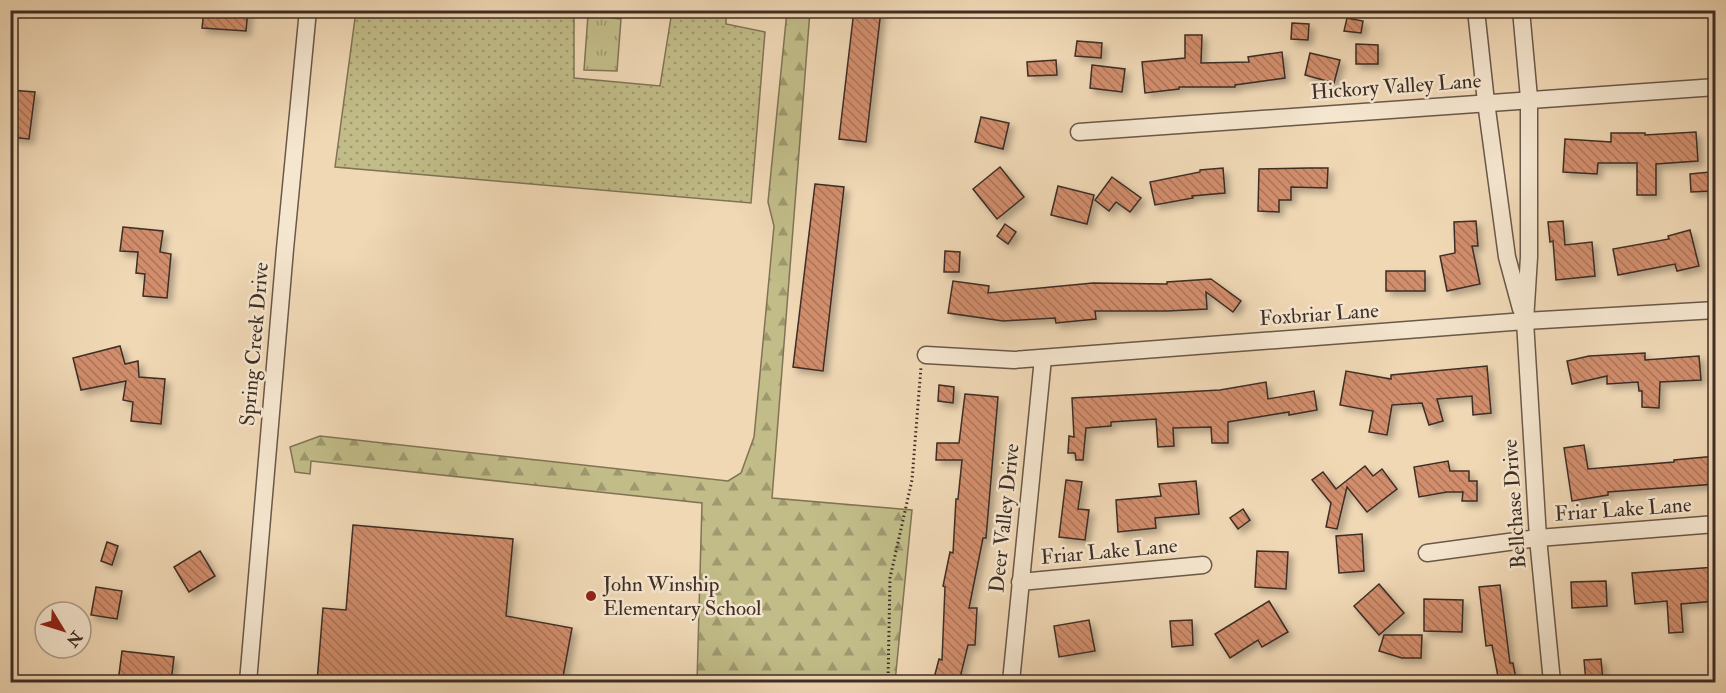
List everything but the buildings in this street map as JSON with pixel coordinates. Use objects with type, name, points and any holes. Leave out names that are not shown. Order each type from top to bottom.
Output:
[{"type":"street","name":"Spring Creek Drive","points":[[248,682],[308,10]]},
{"type":"street","name":"Bellchase Drive","points":[[1476,10],[1507,257],[1525,321]]},
{"type":"street","name":"Bellchase Drive","points":[[1521,10],[1529,98],[1529,257],[1525,321],[1538,538],[1552,682]]},
{"type":"street","name":"Hickory Valley Lane","points":[[1079,132],[1529,98],[1716,87]]},
{"type":"street","name":"Foxbriar Lane","points":[[926,355],[1014,360],[1525,321],[1716,310]]},
{"type":"street","name":"Deer Valley Drive","points":[[1011,682],[1043,358]]},
{"type":"street","name":"Friar Lake Lane","points":[[1427,553],[1538,538],[1716,524]]},
{"type":"street","name":"Friar Lake Lane","points":[[1020,582],[1203,565]]},
{"type":"path","points":[[888,682],[890,578],[912,480],[921,364],[926,355]]},
{"type":"green space","points":[[356,11],[576,11],[574,14],[574,78],[660,86],[672,11],[726,11],[726,24],[765,32],[751,203],[335,167]]},
{"type":"green space","points":[[787,11],[810,11],[772,498],[912,510],[895,682],[697,682],[702,503],[311,461],[310,474],[295,472],[290,447],[320,436],[728,481],[741,473],[754,437],[774,226],[768,202]]},
{"type":"green space","points":[[588,15],[621,19],[617,71],[584,70]]},
{"type":"place","name":"John Winship Elementary School","points":[[591,596]]}]
